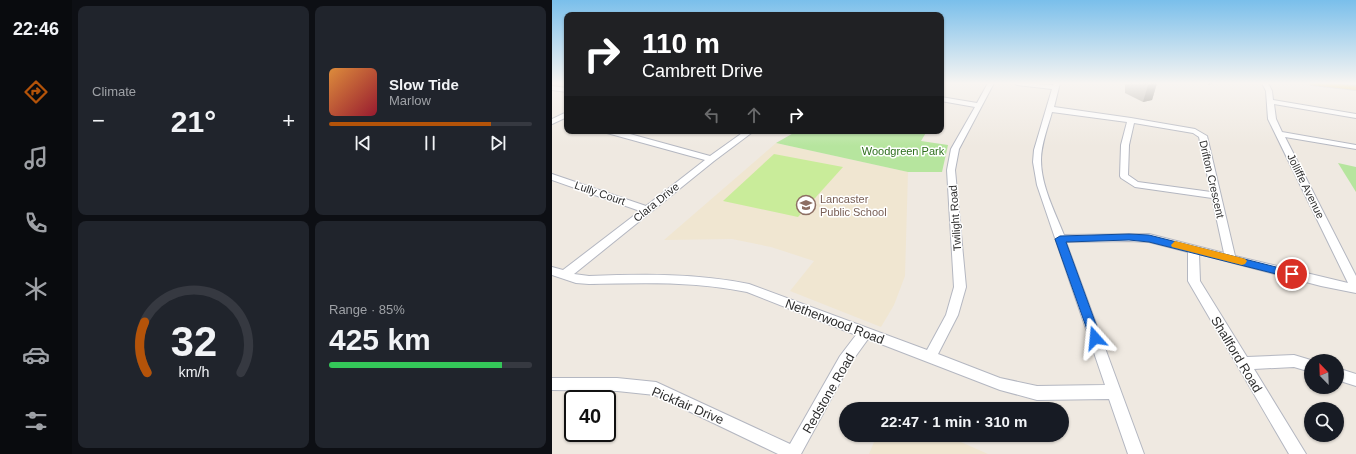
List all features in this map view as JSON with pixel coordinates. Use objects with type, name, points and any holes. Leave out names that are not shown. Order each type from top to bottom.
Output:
[{"type":"street","points":[[973,104],[978,105]]},
{"type":"street","points":[[1050,104],[1038,150],[1037,162],[1041,185],[1136,454]]},
{"type":"street","name":"Jolliffe Avenue","points":[[1270,104],[1272,119],[1356,288]]},
{"type":"street","points":[[1288,104],[1356,116]]},
{"type":"street","name":"Twilight Road","points":[[930,357],[954,312],[958,301],[960,287],[951,170],[955,149],[978,105]]},
{"type":"street","name":"Drifton Crescent","points":[[1049,109],[1130,120],[1194,131],[1203,136],[1230,258]]},
{"type":"street","points":[[552,122],[564,116]]},
{"type":"street","points":[[1130,120],[1125,146],[1124,176],[1126,180],[1135,184],[1216,196]]},
{"type":"street","points":[[621,134],[711,159]]},
{"type":"street","name":"Clara Drive","points":[[564,276],[711,159],[746,134]]},
{"type":"street","points":[[1280,134],[1356,147]]},
{"type":"street","name":"Lully Court","points":[[552,177],[648,210]]},
{"type":"street","points":[[1060,239],[1138,237],[1230,258],[1321,282],[1356,288]]},
{"type":"street","name":"Shallford Road","points":[[1193,249],[1194,281],[1298,454]]},
{"type":"street","name":"Netherwood Road","points":[[552,271],[564,276],[589,280],[699,279],[718,281],[749,288],[1000,384],[1037,393],[1114,392]]},
{"type":"street","name":"Redstone Road","points":[[793,454],[842,366],[865,333]]},
{"type":"street","points":[[1242,363],[1294,361],[1304,364]]},
{"type":"street","points":[[1344,376],[1356,380]]},
{"type":"street","name":"Pickfair Drive","points":[[552,384],[631,385],[656,389],[793,454]]},
{"type":"shaded area","name":"Lancaster Public School","points":[[776,143],[908,172],[905,276],[894,305],[881,327],[790,291],[814,261],[771,247],[732,239],[664,240]]},
{"type":"shaded area","points":[[874,442],[961,442],[988,454],[869,454]]},
{"type":"green space","name":"Woodgreen Park","points":[[792,134],[925,134],[921,141],[948,145],[942,172],[908,172],[776,143]]},
{"type":"green space","points":[[774,154],[843,167],[798,217],[723,201]]},
{"type":"green space","points":[[1338,163],[1356,167],[1356,192]]},
{"type":"slow traffic","points":[[1175,245],[1242,261]]},
{"type":"place","name":"Lancaster Public School","points":[[806,205]]},
{"type":"route","points":[[1095,338],[1060,239],[1129,237],[1149,238],[1292,274]]}]
